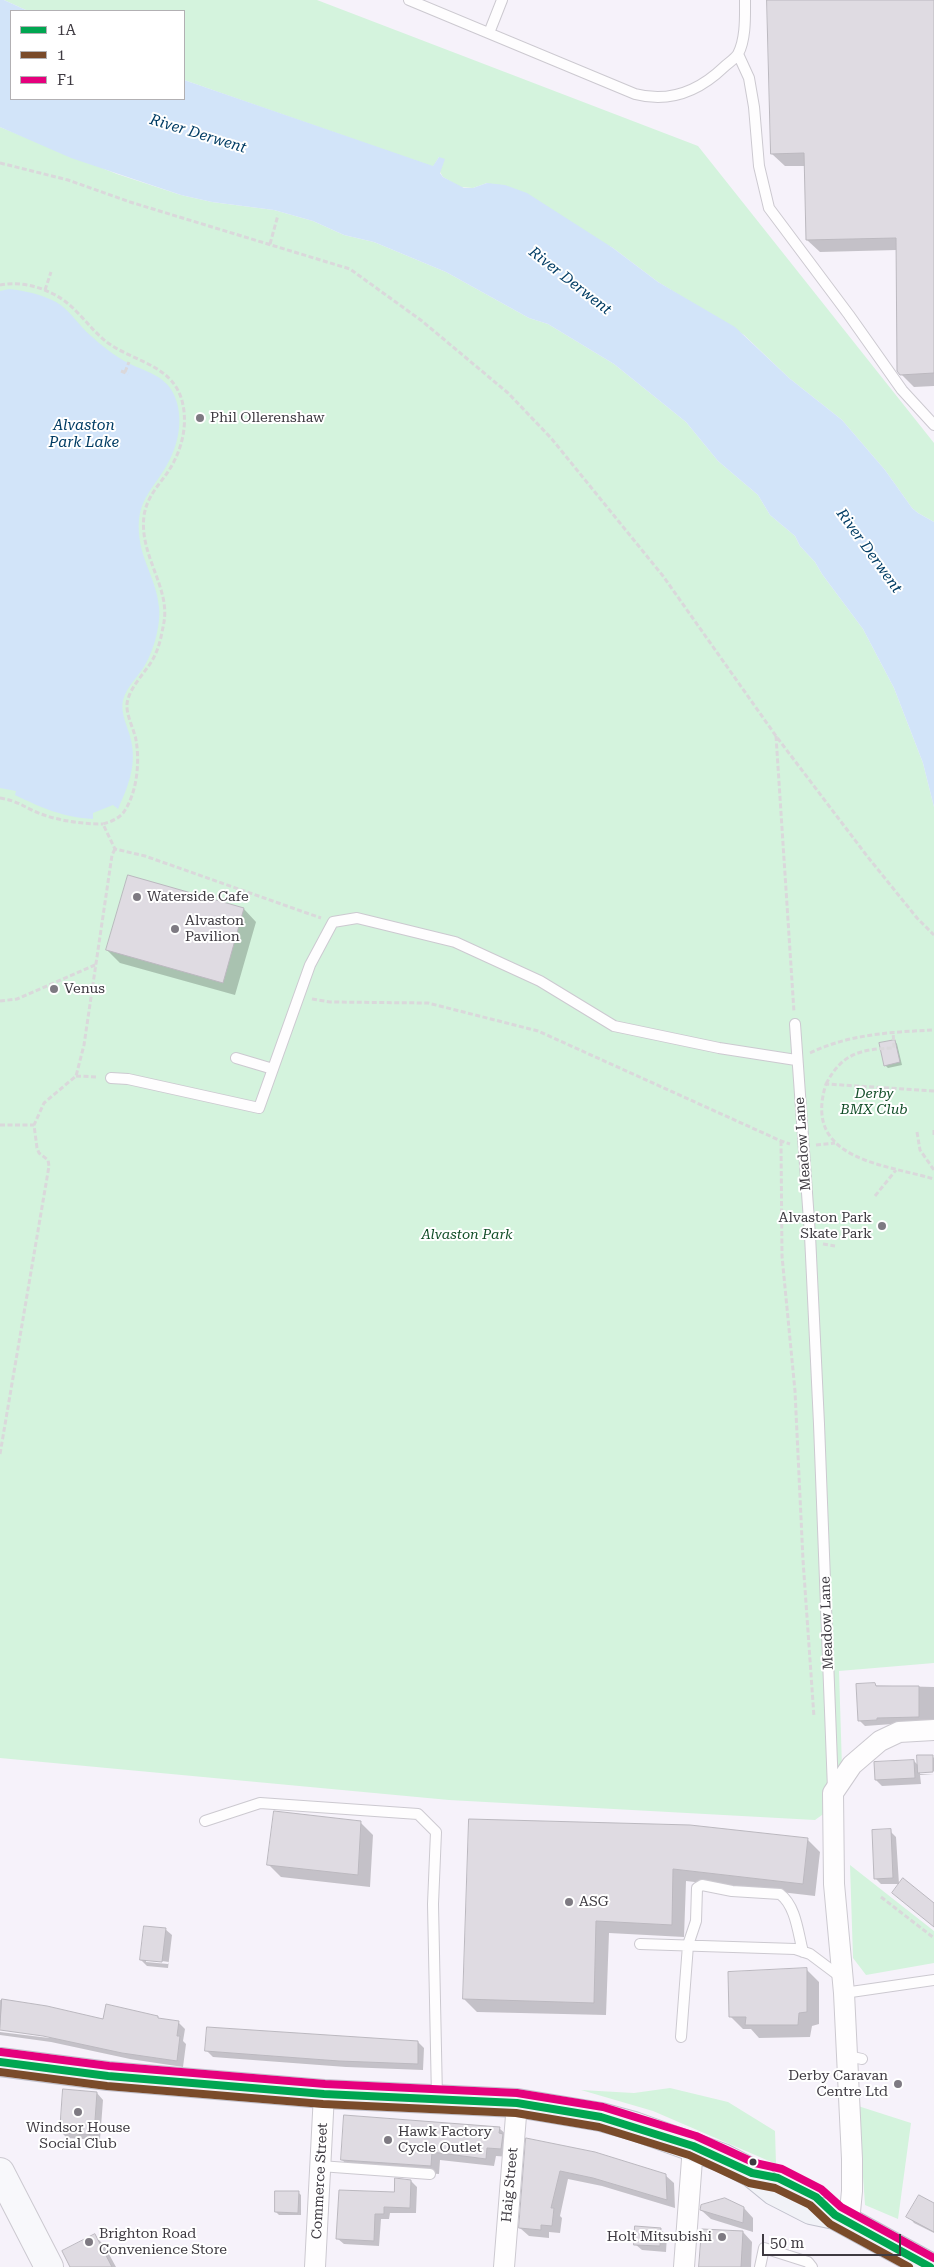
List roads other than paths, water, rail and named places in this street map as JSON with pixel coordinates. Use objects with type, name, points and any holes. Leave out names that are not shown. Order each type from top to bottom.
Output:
[{"type":"main road","points":[[0,2062],[108,2076],[324,2094],[517,2103],[600,2117],[693,2146],[752,2173],[778,2178],[816,2197],[842,2219],[930,2267]]},
{"type":"street","points":[[833,1792],[852,1765],[880,1741],[899,1732],[934,1730]]},
{"type":"street","name":"Meadow Lane","points":[[833,1792],[834,1884],[843,1986],[855,2057],[852,2175],[842,2219]]},
{"type":"street","name":"Commerce Street","points":[[315,2267],[324,2094]]},
{"type":"street","name":"Haig Street","points":[[504,2267],[517,2103]]},
{"type":"street","points":[[684,2267],[693,2146]]},
{"type":"street","points":[[0,2172],[49,2267]]},
{"type":"lane","points":[[409,0],[635,94],[650,98],[666,98],[683,94],[700,86],[715,76],[738,54],[745,21],[745,0]]},
{"type":"lane","points":[[489,33],[502,0]]},
{"type":"lane","points":[[738,54],[749,78],[754,108],[759,166],[769,208],[902,390],[934,424]]},
{"type":"lane","points":[[111,1078],[128,1079],[259,1108],[310,965],[333,922],[357,918],[455,942],[540,980],[614,1026],[719,1048],[796,1060]]},
{"type":"lane","name":"Meadow Lane","points":[[795,1024],[819,1424],[833,1792]]},
{"type":"lane","points":[[236,1058],[273,1069]]},
{"type":"lane","points":[[205,1820],[260,1803],[418,1814],[436,1832],[433,1904],[437,2099]]},
{"type":"lane","points":[[681,2037],[688,1946],[696,1921],[697,1888],[702,1885],[732,1891],[780,1894],[787,1899],[792,1909],[803,1952]]},
{"type":"lane","points":[[640,1944],[795,1949],[810,1954],[843,1986],[934,1980]]},
{"type":"lane","points":[[320,2166],[430,2174]]},
{"type":"lane","points":[[760,2267],[764,2248],[808,2262],[812,2267]]},
{"type":"water","name":"River Derwent","points":[[0,0],[4,0],[26,10],[10,10],[10,100],[185,100],[185,80],[433,166],[439,157],[445,159],[440,173],[443,177],[464,188],[473,188],[487,183],[505,185],[527,193],[613,248],[658,282],[735,327],[789,378],[842,420],[885,470],[912,508],[934,522],[934,807],[923,763],[894,688],[863,629],[815,562],[800,546],[795,536],[770,515],[758,495],[718,461],[686,422],[614,364],[548,324],[529,318],[446,272],[374,242],[344,235],[313,221],[274,210],[212,202],[181,195],[71,158],[0,127]]},
{"type":"water","name":"Alvaston Park Lake","points":[[9,289],[39,295],[56,302],[86,332],[117,357],[152,374],[165,383],[171,389],[178,408],[179,429],[174,450],[146,498],[139,519],[140,544],[157,596],[159,614],[158,629],[151,652],[145,665],[127,690],[122,705],[133,749],[132,767],[118,809],[113,805],[93,813],[93,819],[52,811],[15,795],[16,791],[0,788],[0,291]]},
{"type":"place","name":"Phil Ollerenshaw","points":[[200,418]]},
{"type":"place","name":"Waterside Cafe","points":[[137,897]]},
{"type":"place","name":"Alvaston Pavilion","points":[[175,929]]},
{"type":"place","name":"Venus","points":[[54,989]]},
{"type":"place","name":"Alvaston Park Skate Park","points":[[882,1226]]},
{"type":"place","name":"ASG","points":[[569,1902]]},
{"type":"place","name":"Derby Caravan Centre Ltd","points":[[898,2084]]},
{"type":"place","name":"Windsor House Social Club","points":[[78,2112]]},
{"type":"place","name":"Hawk Factory Cycle Outlet","points":[[388,2140]]},
{"type":"place","name":"Holt Mitsubishi","points":[[722,2237]]},
{"type":"place","name":"Brighton Road Convenience Store","points":[[89,2242]]},
{"type":"park label","name":"Derby BMX Club","points":[[874,1102]]},
{"type":"park label","name":"Alvaston Park","points":[[467,1235]]}]
